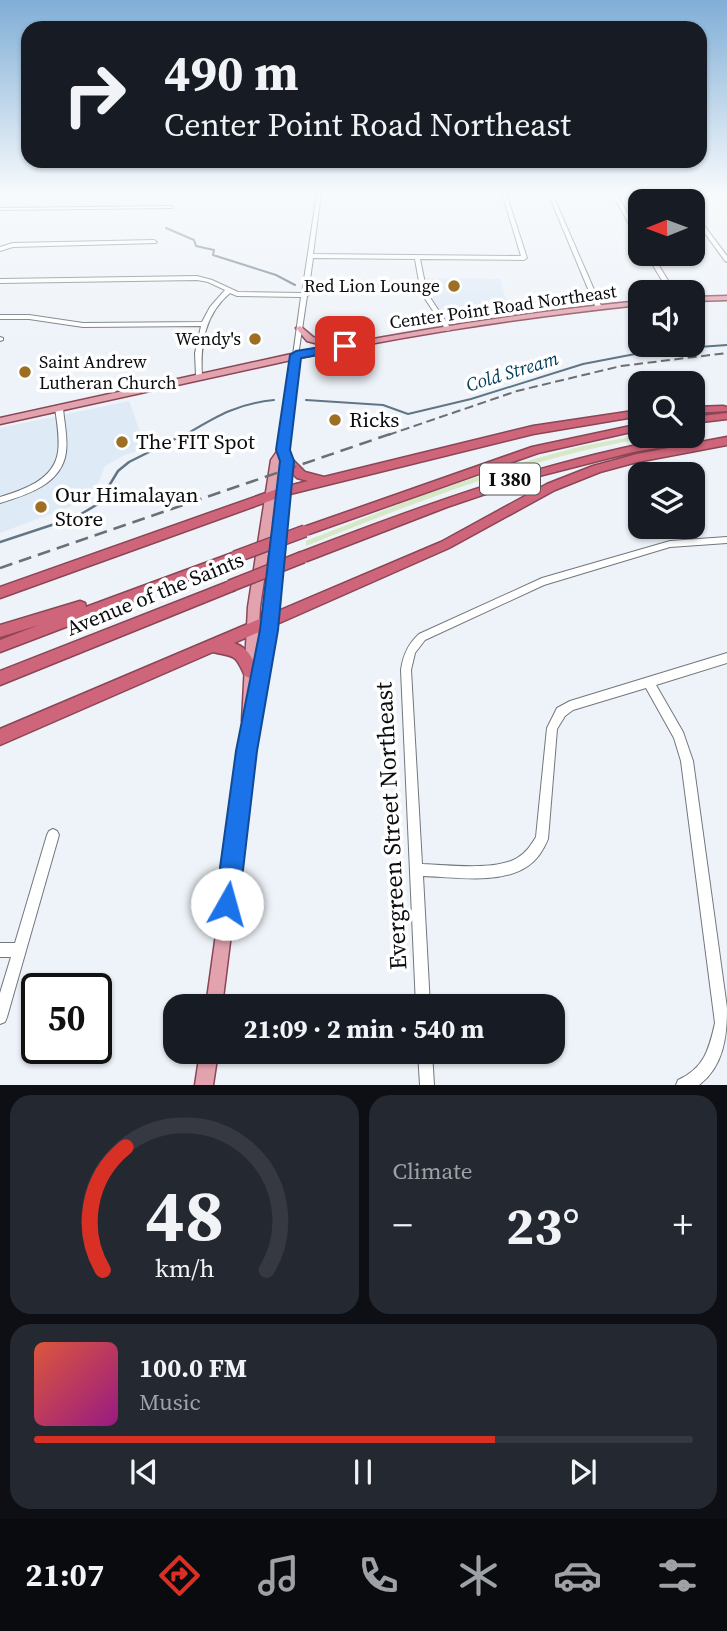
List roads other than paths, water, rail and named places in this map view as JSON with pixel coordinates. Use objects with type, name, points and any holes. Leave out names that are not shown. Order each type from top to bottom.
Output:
[{"type":"highway","points":[[705,410],[727,409]]},
{"type":"highway","points":[[0,593],[284,491],[533,430],[628,415]]},
{"type":"highway","points":[[705,419],[727,416]]},
{"type":"highway","name":"Avenue of the Saints","points":[[0,646],[306,531],[536,450],[628,430]]},
{"type":"highway","name":"Avenue of the Saints","points":[[0,678],[456,498],[544,469],[640,447],[727,434]]},
{"type":"highway","points":[[0,737],[445,545],[551,487],[597,469],[684,447],[727,441]]},
{"type":"highway","points":[[285,456],[296,472],[306,477],[331,480]]},
{"type":"highway","points":[[0,631],[175,579]]},
{"type":"highway","points":[[209,648],[229,646],[240,651],[246,658],[250,671]]},
{"type":"main road","points":[[705,299],[727,298]]},
{"type":"main road","name":"Center Point Road Northeast","points":[[0,421],[296,355],[448,329],[628,304]]},
{"type":"main road","points":[[300,328],[306,337],[315,342],[345,346]]},
{"type":"main road","points":[[216,994],[247,751],[263,673],[270,621],[296,355]]},
{"type":"main road","points":[[247,751],[253,629],[270,495],[276,460],[285,456]]},
{"type":"main road","points":[[204,1085],[207,1064]]},
{"type":"street","points":[[0,249],[13,244],[39,244]]},
{"type":"street","points":[[296,355],[312,244]]},
{"type":"street","points":[[310,256],[524,258],[520,244]]},
{"type":"street","points":[[572,244],[599,307]]},
{"type":"street","points":[[715,244],[727,260]]},
{"type":"street","points":[[417,257],[424,293],[448,329]]},
{"type":"street","points":[[0,281],[197,278],[210,281],[228,291],[249,295],[306,295]]},
{"type":"street","points":[[199,376],[198,353],[211,307],[228,291]]},
{"type":"street","points":[[0,317],[29,317],[83,325],[206,324]]},
{"type":"street","points":[[0,500],[35,487],[58,466],[62,456],[59,408]]},
{"type":"street","name":"Evergreen Street Northeast","points":[[422,994],[406,670],[408,656],[414,644],[422,637],[542,582],[670,544],[727,540]]},
{"type":"street","points":[[416,870],[503,870],[519,865],[533,854],[542,839],[552,728],[561,712],[570,706],[727,658]]},
{"type":"street","points":[[648,681],[680,736],[687,761],[722,1023],[718,1047],[707,1069],[692,1082],[683,1085]]},
{"type":"street","points":[[0,1017],[53,835]]},
{"type":"street","points":[[0,950],[20,950]]},
{"type":"street","points":[[426,1064],[427,1085]]},
{"type":"waterway","points":[[195,244],[214,250],[213,255],[276,275],[295,285]]},
{"type":"waterway","name":"Cold Stream","points":[[306,400],[383,405],[408,414],[471,399],[583,364],[656,350],[727,345]]},
{"type":"waterway","name":"Cold Stream","points":[[185,435],[227,412],[249,404],[274,400]]},
{"type":"waterway","name":"Cold Stream","points":[[0,542],[76,517],[98,504],[118,471],[129,462],[187,433]]},
{"type":"railway","points":[[388,435],[517,391],[621,366],[727,353]]},
{"type":"railway","points":[[0,568],[393,433]]},
{"type":"place","name":"Red Lion Lounge","points":[[454,286]]},
{"type":"place","name":"Wendy's","points":[[255,339]]},
{"type":"place","name":"Saint Andrew Lutheran Church","points":[[25,372]]},
{"type":"place","name":"Ricks","points":[[335,420]]},
{"type":"place","name":"The FIT Spot","points":[[122,442]]},
{"type":"place","name":"Our Himalayan Store","points":[[41,507]]}]
